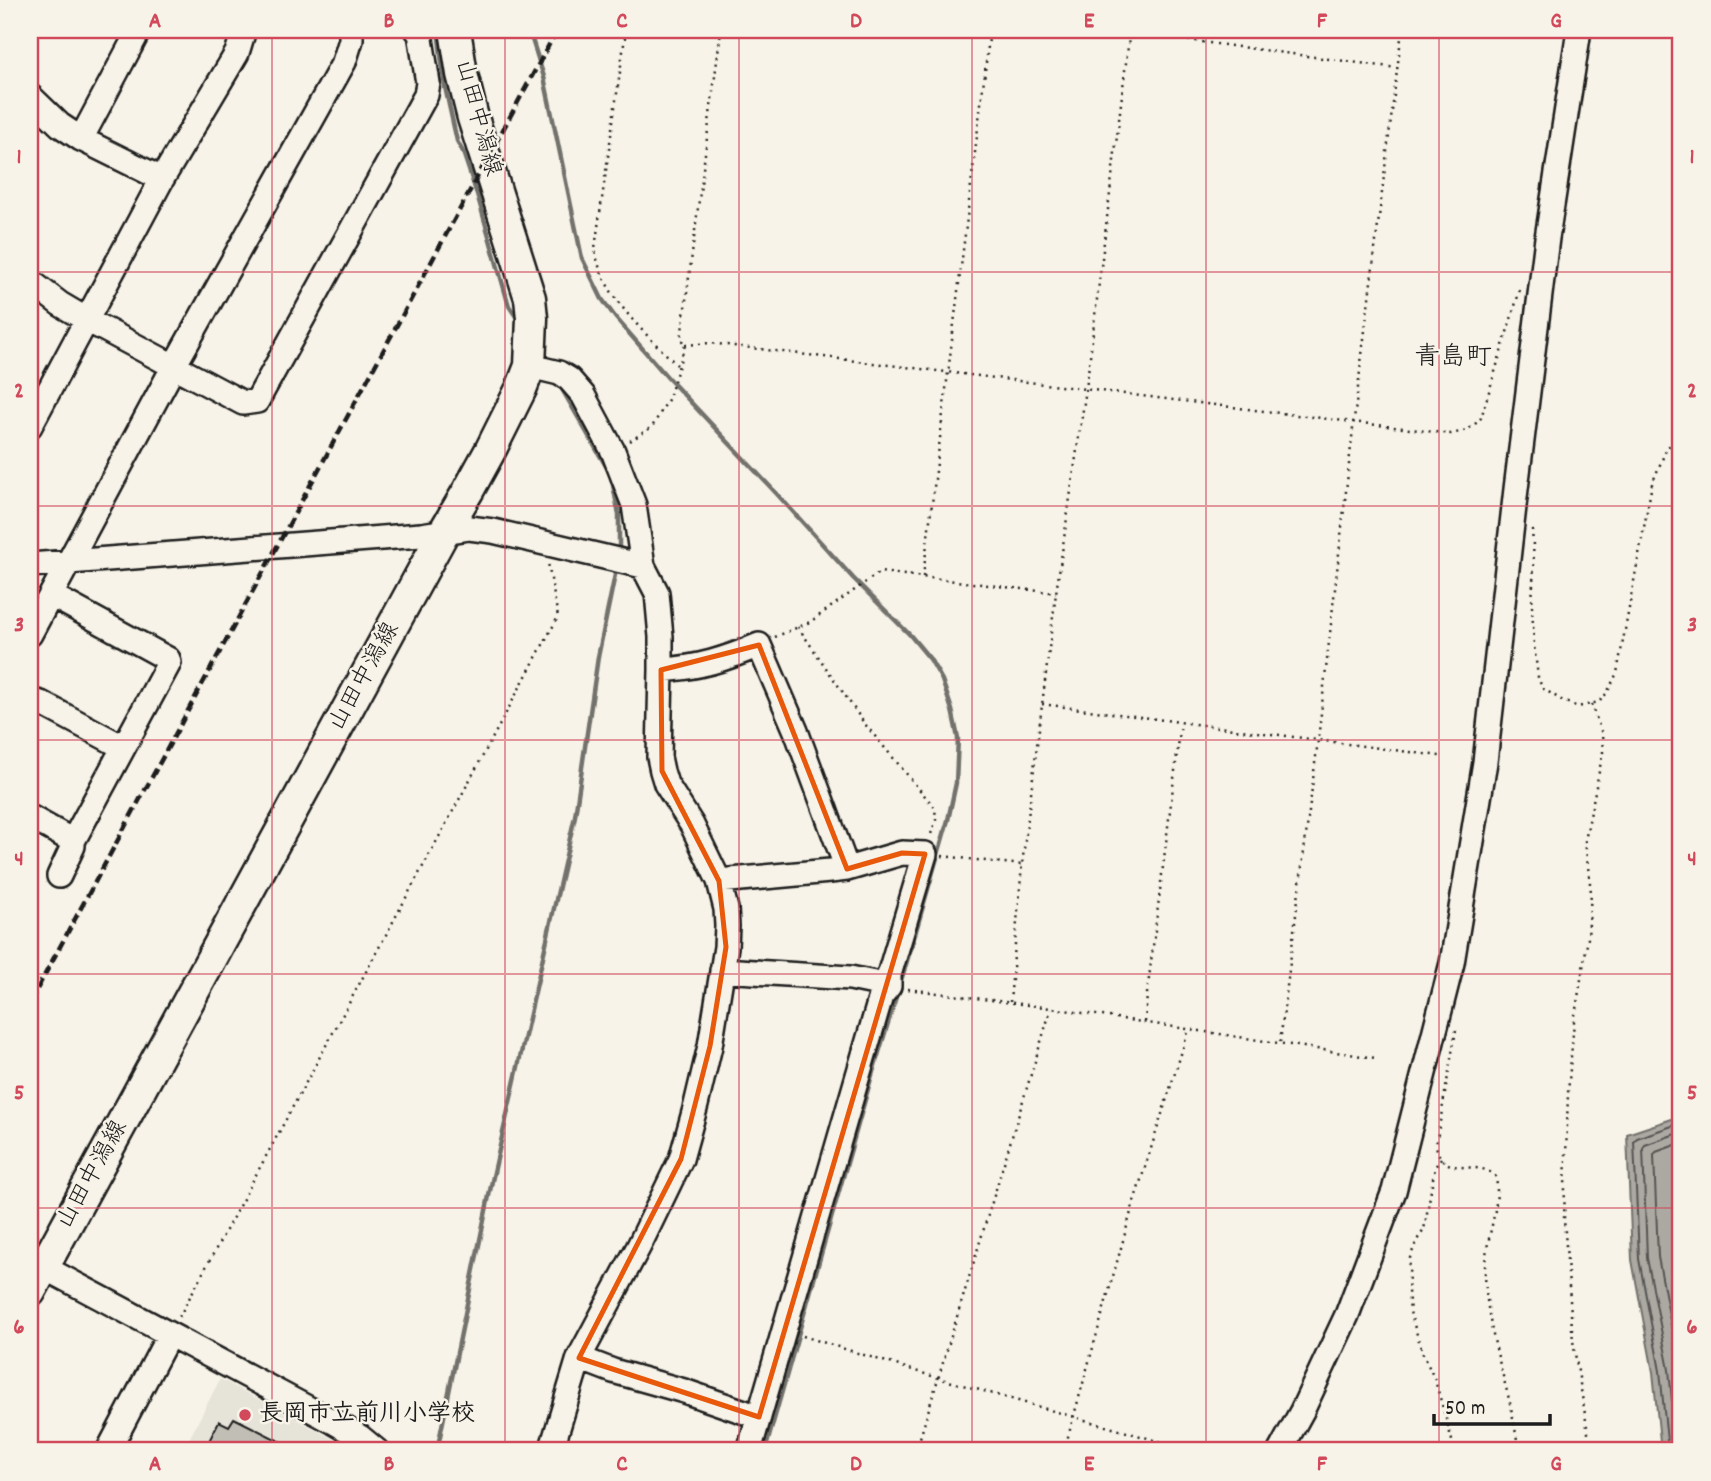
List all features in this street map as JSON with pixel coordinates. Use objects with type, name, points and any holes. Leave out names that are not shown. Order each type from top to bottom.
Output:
[{"type":"main road","name":"山田中潟線","points":[[34,1273],[490,451],[530,366],[530,298],[473,118],[455,30]]},
{"type":"street","points":[[81,139],[139,30]]},
{"type":"street","points":[[30,426],[162,179],[237,53],[244,30]]},
{"type":"street","points":[[30,634],[174,366],[344,62],[351,40],[351,30]]},
{"type":"street","points":[[30,281],[87,320],[243,403],[257,401],[426,95],[428,83],[420,33],[417,30]]},
{"type":"street","points":[[1280,1451],[1347,1315],[1394,1191],[1452,963],[1485,762],[1545,251],[1579,30]]},
{"type":"street","points":[[30,96],[43,111],[81,139],[162,179]]},
{"type":"street","points":[[530,366],[559,373],[583,395],[613,451],[634,505],[643,566],[657,593],[661,637],[659,757],[662,771],[666,784],[692,825],[719,881],[727,926],[710,1046],[681,1159],[639,1246],[579,1358],[551,1451]]},
{"type":"street","points":[[30,565],[421,535],[469,528],[493,531],[643,566]]},
{"type":"street","points":[[51,595],[168,659],[169,663],[72,841]]},
{"type":"street","points":[[661,670],[710,663],[759,645],[796,731],[847,869]]},
{"type":"street","points":[[30,700],[123,747]]},
{"type":"street","points":[[30,817],[72,841],[74,846],[59,876]]},
{"type":"street","points":[[719,881],[847,869],[902,853],[925,854],[889,975],[899,988]]},
{"type":"street","points":[[722,970],[850,978],[899,988]]},
{"type":"street","points":[[749,1451],[881,996],[899,988]]},
{"type":"street","points":[[34,1273],[169,1335],[334,1422],[360,1437],[377,1451]]},
{"type":"street","points":[[108,1451],[169,1335]]},
{"type":"street","points":[[579,1358],[759,1416]]},
{"type":"path","points":[[626,30],[595,248],[596,259],[599,270],[634,322],[677,365]]},
{"type":"path","points":[[685,345],[681,339],[720,30]]},
{"type":"path","points":[[923,577],[990,30]]},
{"type":"path","points":[[1112,30],[1397,68]]},
{"type":"path","points":[[1280,1042],[1402,30]]},
{"type":"path","points":[[1010,1002],[1022,865],[1056,593],[1086,389],[1130,31]]},
{"type":"path","points":[[685,345],[710,342],[1451,433],[1466,431],[1481,418],[1523,278]]},
{"type":"path","points":[[613,451],[653,427],[669,398],[685,345]]},
{"type":"path","points":[[1532,522],[1534,645],[1542,688],[1578,707],[1599,702],[1617,673],[1652,484],[1666,450],[1681,430]]},
{"type":"path","points":[[169,1335],[558,617],[545,543]]},
{"type":"path","points":[[759,645],[810,622],[880,572],[1056,593]]},
{"type":"path","points":[[798,627],[864,723],[935,808],[936,820],[925,854],[1022,865]]},
{"type":"path","points":[[1042,704],[1440,756]]},
{"type":"path","points":[[1591,704],[1602,734],[1603,752],[1585,841],[1591,892],[1588,938],[1574,1021],[1568,1093],[1564,1219],[1573,1341],[1591,1451]]},
{"type":"path","points":[[1145,1022],[1181,722]]},
{"type":"path","points":[[899,988],[1051,1008],[1376,1058]]},
{"type":"path","points":[[916,1451],[1051,1008]]},
{"type":"path","points":[[1457,1020],[1436,1145],[1441,1158],[1455,1167],[1484,1168],[1496,1177],[1496,1198],[1484,1271],[1491,1329],[1510,1402],[1519,1451]]},
{"type":"path","points":[[1064,1451],[1133,1205],[1189,1029]]},
{"type":"path","points":[[1441,1158],[1435,1167],[1424,1230],[1410,1258],[1408,1291],[1410,1312],[1423,1354],[1435,1380],[1455,1451]]},
{"type":"path","points":[[784,1331],[1193,1451]]},
{"type":"highlighted area","points":[[759,645],[847,869],[902,853],[925,854],[759,1417],[579,1358],[681,1159],[710,1046],[726,947],[719,881],[662,771],[661,670]]},
{"type":"shaded area","name":"長岡市立前川小学校","points":[[220,1379],[356,1451],[183,1451]]},
{"type":"water","points":[[1681,1116],[1681,1451],[1661,1451],[1653,1372],[1632,1260],[1627,1134]]},
{"type":"building","points":[[234,1418],[299,1451],[228,1451],[209,1441],[219,1421],[229,1426]]},
{"type":"waterway","points":[[438,30],[445,87],[457,141],[477,194],[509,306],[519,321]]},
{"type":"waterway","points":[[529,30],[544,77],[582,258],[602,299],[668,378],[930,659],[942,680],[958,738],[956,783],[948,820],[765,1451]]},
{"type":"waterway","points":[[559,384],[611,475],[619,515],[619,553]]},
{"type":"waterway","points":[[437,1451],[492,1181],[575,816],[598,657],[617,565]]},
{"type":"railway","points":[[30,1002],[557,30]]},
{"type":"place","name":"長岡市立前川小学校","points":[[245,1415]]},
{"type":"district","name":"青島町","points":[[1453,358]]}]
